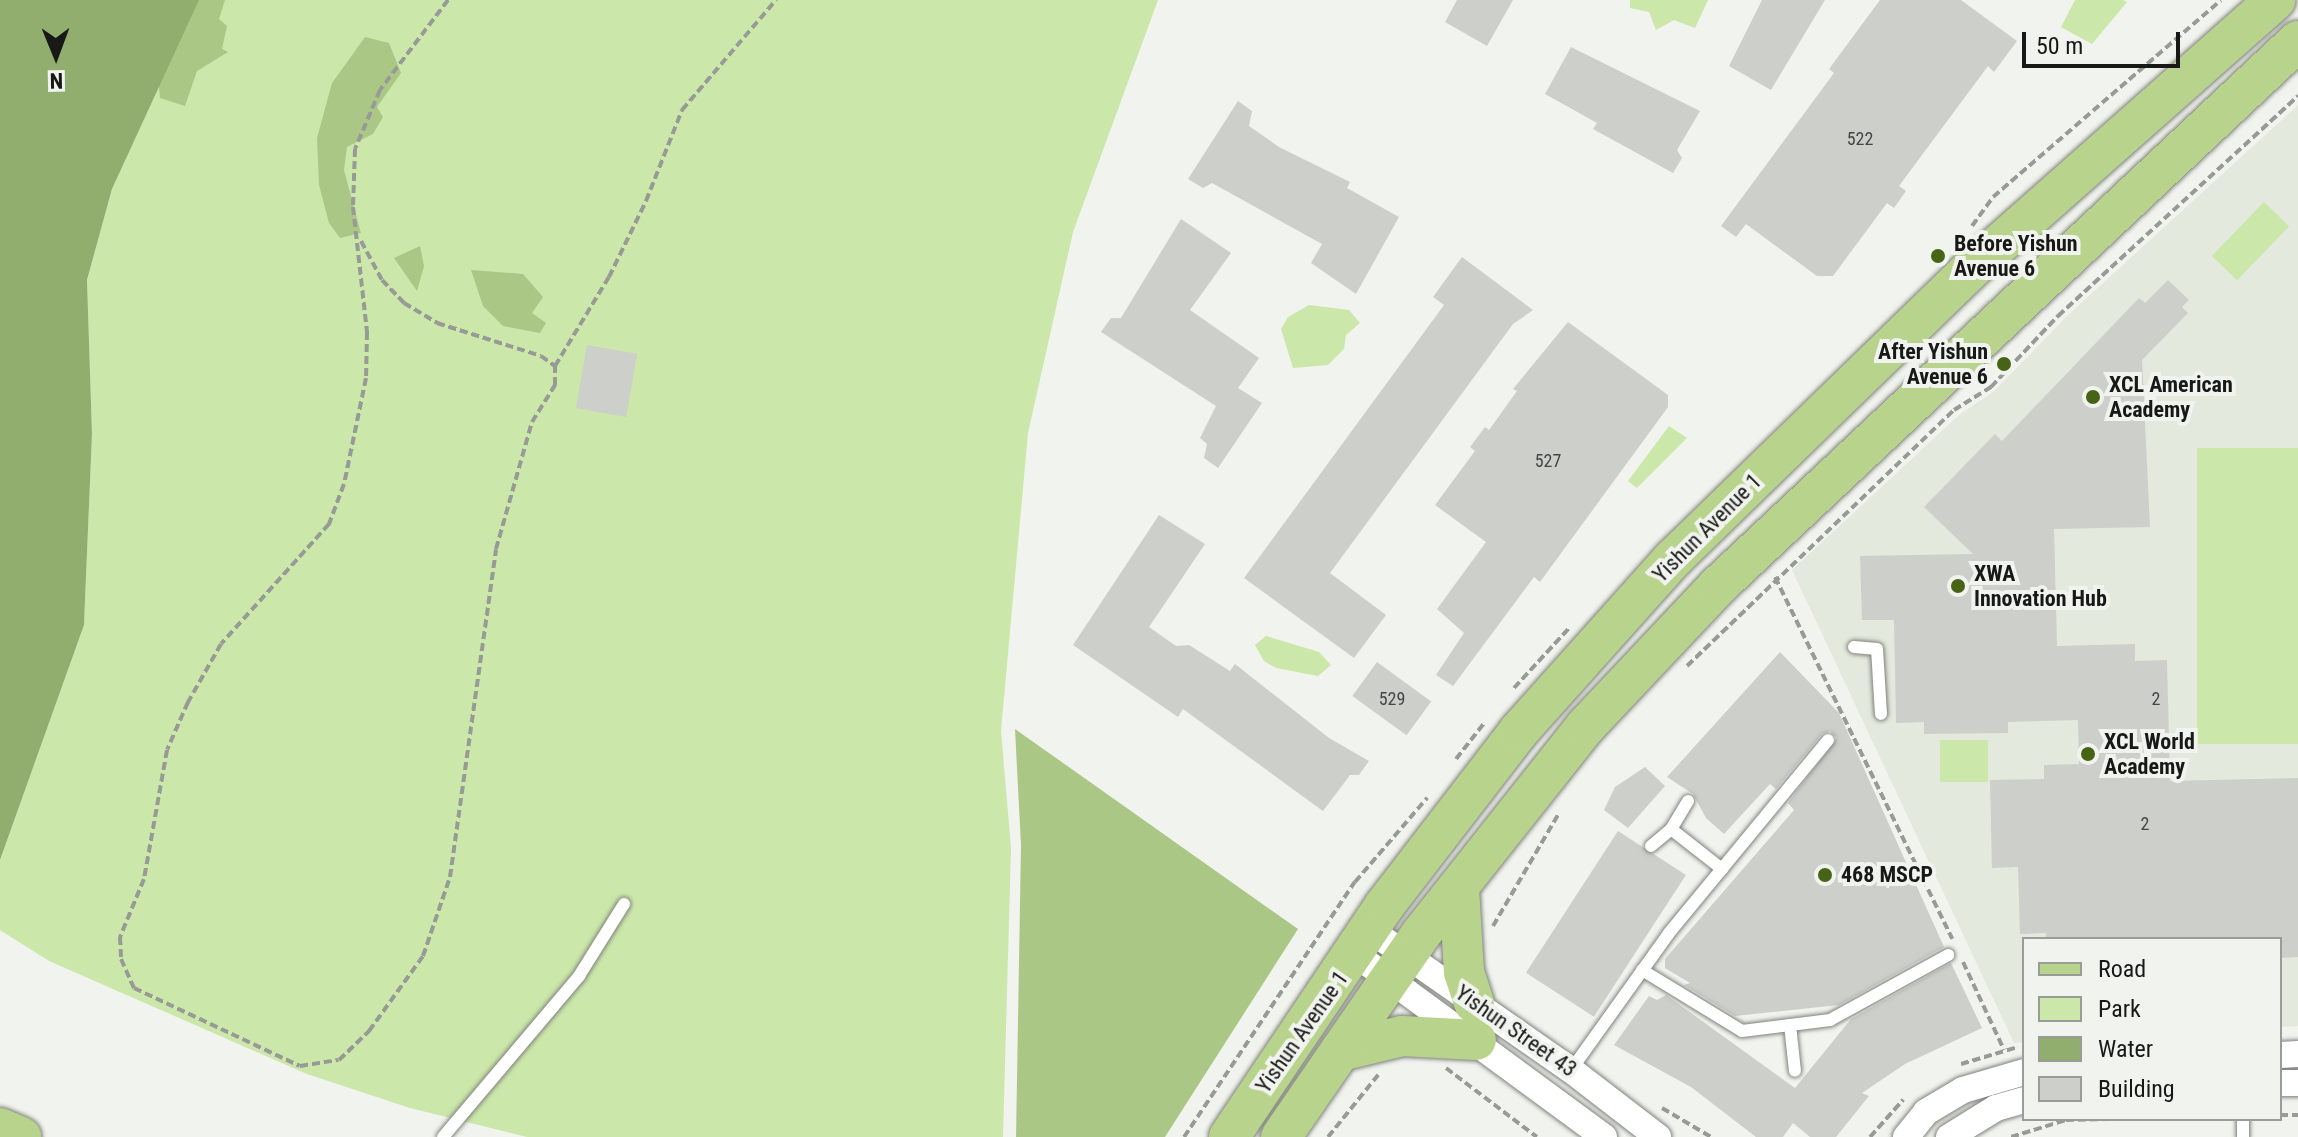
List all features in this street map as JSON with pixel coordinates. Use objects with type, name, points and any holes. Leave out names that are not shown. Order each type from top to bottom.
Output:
[{"type":"main road","name":"Yishun Avenue 1","points":[[1229,1137],[1363,942],[1519,731],[1673,559],[1969,271],[2275,0]]},
{"type":"main road","name":"Yishun Avenue 1","points":[[1281,1137],[1399,966],[1586,726],[1718,586],[2298,41]]},
{"type":"main road","points":[[1340,1051],[1475,1021],[1464,972],[1459,888]]},
{"type":"main road","points":[[0,1128],[21,1137]]},
{"type":"street","name":"Yishun Street 43","points":[[1363,942],[1475,1021],[1571,1070],[1658,1137]]},
{"type":"street","name":"Yishun Street 43","points":[[1399,966],[1475,1021]]},
{"type":"street","points":[[1475,1021],[1604,1137]]},
{"type":"street","points":[[1906,1137],[1926,1112],[1963,1090],[2022,1073]]},
{"type":"street","points":[[1949,1137],[1996,1108],[2022,1101]]},
{"type":"lane","points":[[1854,647],[1877,649],[1881,714]]},
{"type":"lane","points":[[1571,1070],[1642,970],[1828,740]]},
{"type":"lane","points":[[1651,846],[1671,829],[1688,801]]},
{"type":"lane","points":[[1671,829],[1722,869]]},
{"type":"lane","points":[[443,1137],[579,976],[624,904]]},
{"type":"lane","points":[[1642,970],[1742,1031],[1830,1020],[1948,955]]},
{"type":"lane","points":[[1790,1025],[1795,1071]]},
{"type":"path","points":[[448,0],[403,53],[363,120],[353,179],[366,378],[344,484],[329,524],[221,644],[167,750],[144,879],[120,937],[121,959],[134,988],[300,1066],[317,1068],[339,1060],[369,1031],[423,956],[450,877],[496,549],[532,422],[555,385],[555,366],[609,277],[682,110],[776,0]]},
{"type":"path","points":[[1682,670],[1775,577],[1954,410],[1991,387],[2058,316],[2298,96]]},
{"type":"path","points":[[359,238],[382,280],[404,303],[437,323],[512,345],[555,366]]},
{"type":"path","points":[[1775,577],[1885,793],[2004,1050]]},
{"type":"path","points":[[1491,939],[1502,908],[1564,804]]},
{"type":"path","points":[[1184,1137],[1355,882]]},
{"type":"path","points":[[1435,1065],[1537,1137]]},
{"type":"path","points":[[1328,1137],[1362,1088],[1381,1072]]},
{"type":"path","points":[[2011,1137],[2063,1121]]},
{"type":"shaded area","points":[[195,0],[225,0],[219,19],[227,26],[222,49],[228,52],[197,71],[185,106],[160,98],[158,76]]},
{"type":"shaded area","points":[[365,37],[389,43],[401,73],[377,107],[383,117],[373,134],[347,147],[344,170],[361,233],[340,238],[329,223],[319,185],[317,138],[332,83]]},
{"type":"shaded area","name":"XCL World Academy","points":[[2298,105],[2298,1026],[2282,1027],[2282,937],[2022,937],[2022,1042],[2014,1043],[1792,570],[1959,415],[1993,392],[2068,315]]},
{"type":"shaded area","points":[[420,246],[424,266],[417,291],[394,258]]},
{"type":"shaded area","points":[[471,270],[523,274],[543,297],[532,313],[546,323],[540,333],[503,326],[483,306]]},
{"type":"shaded area","points":[[1015,729],[1298,929],[1165,1137],[1016,1137],[1021,845]]},
{"type":"green space","points":[[199,0],[1158,0],[1073,232],[1028,433],[1001,731],[1011,848],[1003,1137],[527,1137],[410,1108],[307,1074],[49,961],[0,930],[0,860],[84,625],[92,434],[87,280],[112,189]]},
{"type":"green space","points":[[1630,0],[1708,0],[1695,28],[1674,20],[1656,30],[1649,12],[1630,8]]},
{"type":"green space","points":[[2075,0],[2127,2],[2092,44],[2061,27]]},
{"type":"green space","points":[[2264,202],[2289,226],[2237,280],[2212,256]]},
{"type":"green space","points":[[1309,305],[1349,310],[1360,323],[1346,335],[1344,349],[1328,365],[1293,368],[1281,329],[1288,317]]},
{"type":"green space","points":[[1669,426],[1687,438],[1637,488],[1628,481]]},
{"type":"green space","points":[[2197,448],[2298,448],[2298,744],[2197,744]]},
{"type":"green space","points":[[1266,636],[1319,652],[1331,665],[1318,676],[1276,668],[1264,661],[1255,645]]},
{"type":"green space","points":[[1940,740],[1988,740],[1988,782],[1940,782]]},
{"type":"water","points":[[0,0],[199,0],[112,189],[87,280],[92,434],[84,625],[0,860]]},
{"type":"building","points":[[1457,0],[1513,0],[1487,46],[1445,22]]},
{"type":"building","points":[[1762,0],[1825,0],[1771,90],[1729,66]]},
{"type":"building","points":[[1880,0],[1961,0],[2017,41],[1994,72],[1988,66],[1899,186],[1906,191],[1894,208],[1887,203],[1833,276],[1817,276],[1746,224],[1736,237],[1721,226],[1834,73],[1829,69]]},
{"type":"building","points":[[1571,47],[1700,111],[1677,150],[1682,158],[1673,173],[1593,129],[1597,123],[1545,94]]},
{"type":"building","points":[[1238,101],[1252,111],[1249,126],[1279,147],[1350,182],[1347,188],[1399,217],[1356,294],[1311,263],[1322,244],[1212,183],[1203,188],[1188,179]]},
{"type":"building","points":[[1181,219],[1231,253],[1190,310],[1259,358],[1238,388],[1262,403],[1218,468],[1204,458],[1207,444],[1200,438],[1216,406],[1101,332],[1111,318],[1121,318]]},
{"type":"building","points":[[1462,257],[1533,310],[1513,324],[1330,573],[1386,615],[1354,658],[1244,578],[1444,305],[1433,297]]},
{"type":"building","points":[[2168,280],[2189,300],[2182,307],[2188,313],[2142,360],[2150,527],[2054,529],[2057,646],[2135,644],[2135,661],[2167,660],[2170,781],[2298,778],[2298,957],[2282,958],[2282,937],[2046,937],[2046,933],[2020,934],[2018,867],[1992,868],[1990,780],[2044,779],[2044,765],[2079,764],[2078,720],[2008,722],[2008,733],[1924,734],[1924,722],[1896,723],[1894,620],[1862,620],[1860,556],[1973,554],[1924,507],[1995,434],[2002,441],[2139,298],[2145,303]]},
{"type":"building","points":[[1568,322],[1668,395],[1668,407],[1540,582],[1534,577],[1453,686],[1436,675],[1464,633],[1437,609],[1486,542],[1435,505],[1475,451],[1470,447],[1485,427],[1489,430],[1517,391],[1513,389]]},
{"type":"building","points":[[587,345],[637,354],[626,417],[576,408]]},
{"type":"building","points":[[1159,515],[1205,544],[1149,627],[1176,646],[1189,645],[1230,671],[1235,664],[1329,738],[1369,761],[1359,775],[1350,775],[1323,811],[1183,709],[1178,717],[1073,645]]},
{"type":"building","name":"468 MSCP","points":[[1780,652],[1839,713],[1944,947],[1839,1005],[1735,1016],[1684,985],[1690,983],[1665,968],[1665,959],[1794,810],[1788,803],[1837,738],[1830,731],[1822,734],[1776,789],[1770,784],[1724,834],[1706,818],[1693,794],[1667,777]]},
{"type":"building","points":[[1377,662],[1431,701],[1407,735],[1352,696]]},
{"type":"building","points":[[1645,767],[1665,786],[1628,828],[1604,810],[1615,787]]},
{"type":"building","points":[[1618,831],[1686,875],[1594,1017],[1526,973]]},
{"type":"building","points":[[1951,963],[1982,1028],[1905,1064],[1862,1093],[1869,1096],[1836,1137],[1810,1137],[1793,1123],[1783,1137],[1756,1137],[1691,1087],[1614,1045],[1649,996],[1657,1000],[1666,995],[1795,1088],[1851,1019]]},
{"type":"place","name":"Before Yishun Avenue 6","points":[[1938,256]]},
{"type":"place","name":"After Yishun Avenue 6","points":[[2004,364]]},
{"type":"place","name":"XCL American Academy","points":[[2093,397]]},
{"type":"place","name":"XWA Innovation Hub","points":[[1958,586]]},
{"type":"place","name":"XCL World Academy","points":[[2088,754]]},
{"type":"place","name":"468 MSCP","points":[[1825,875]]}]
